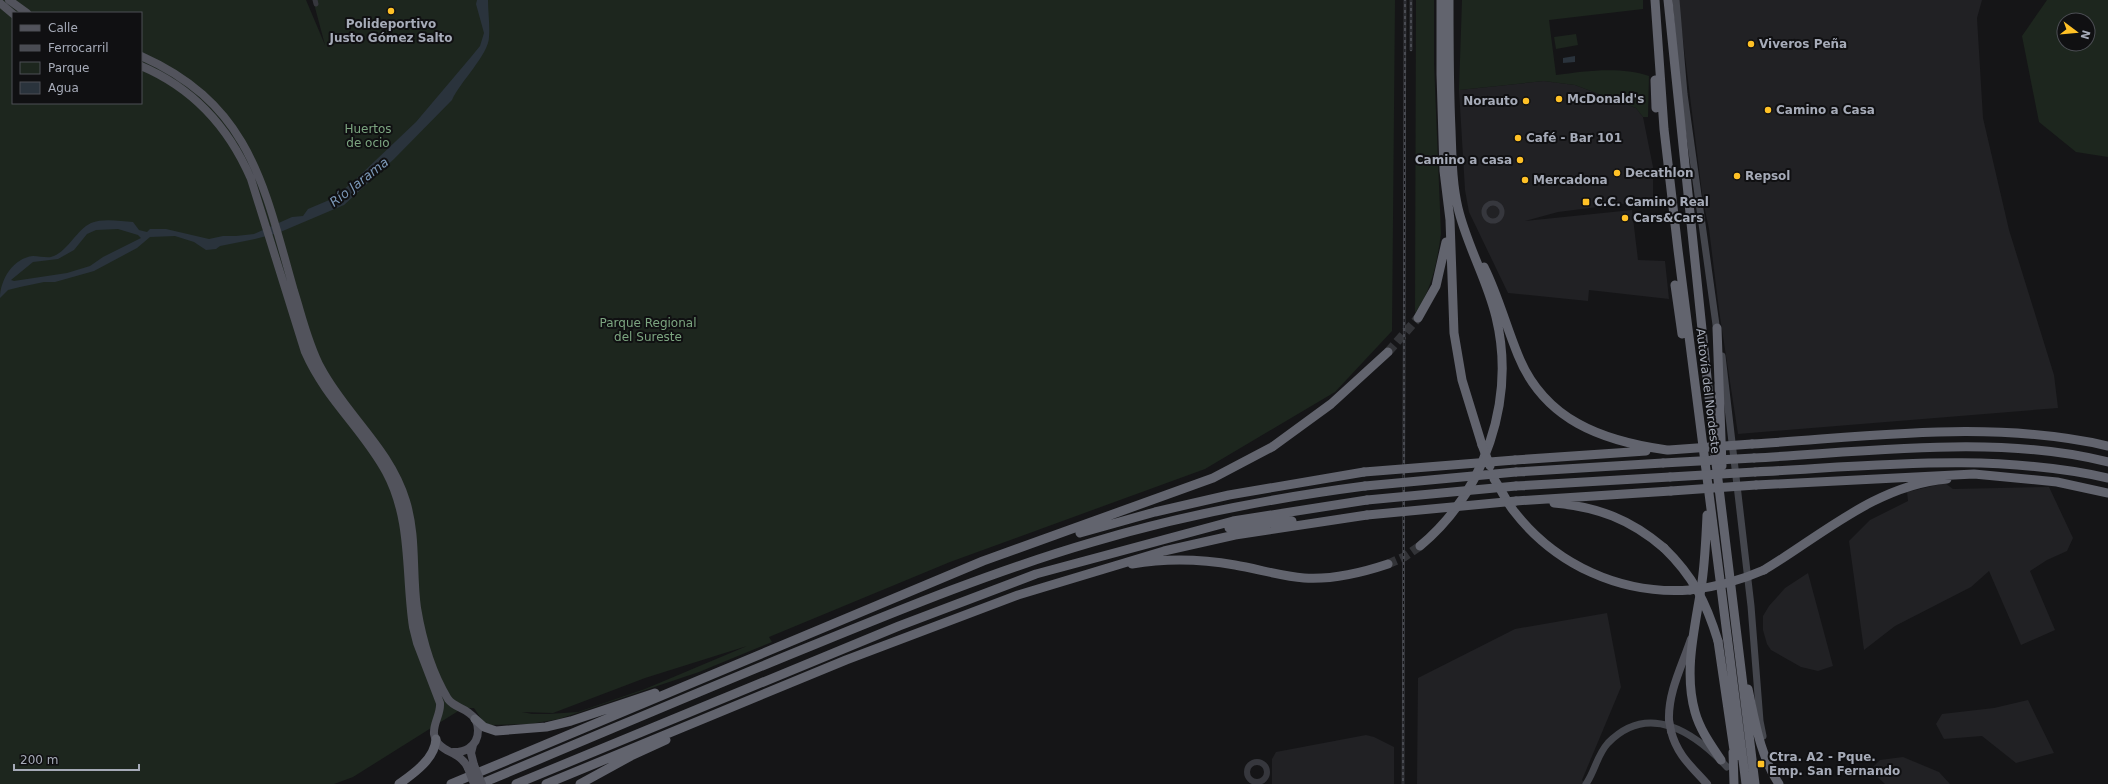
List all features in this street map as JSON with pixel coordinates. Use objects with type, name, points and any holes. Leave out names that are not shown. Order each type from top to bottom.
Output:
[{"type":"highway","points":[[1418,318],[1436,286],[1441,271],[1446,238],[1446,192],[1441,74],[1441,0]]},
{"type":"highway","points":[[1420,546],[1438,531],[1455,511],[1467,492],[1490,443],[1499,401],[1502,359],[1496,318],[1458,209],[1453,174],[1449,94],[1449,0]]},
{"type":"highway","name":"Autovía del Nordeste","points":[[1655,0],[1664,129],[1696,398],[1746,784]]},
{"type":"highway","name":"Autovía del Nordeste","points":[[1668,0],[1715,455],[1755,784]]},
{"type":"highway","points":[[1656,108],[1655,64],[1658,49]]},
{"type":"highway","points":[[1446,192],[1450,239],[1454,333],[1462,380],[1494,479],[1513,509],[1531,531],[1553,550],[1583,570],[1617,583],[1636,587],[1658,590],[1690,590],[1711,588],[1730,583],[1764,570],[1844,517],[1890,494],[1943,480],[1974,478],[2026,478]]},
{"type":"highway","points":[[1466,232],[1490,278],[1518,356],[1535,386],[1548,401],[1562,413],[1608,438],[1637,446],[1668,450]]},
{"type":"highway","points":[[1675,285],[1691,387],[1696,398]]},
{"type":"highway","points":[[1716,328],[1725,529]]},
{"type":"highway","points":[[451,784],[748,660],[910,590],[983,561],[1034,544],[1213,478],[1272,447],[1331,404],[1388,352]]},
{"type":"highway","points":[[1034,544],[1155,512],[1230,495],[1364,472],[1515,460],[1970,431],[2031,434],[2095,443],[2108,447]]},
{"type":"highway","points":[[481,784],[970,582],[1031,561],[1156,524],[1230,507],[1296,495],[1365,486],[1516,472],[1754,458],[1974,447],[2029,450],[2091,458],[2108,462]]},
{"type":"highway","points":[[516,784],[975,596],[1036,574],[1206,528],[1267,515],[1367,500],[1516,486],[1755,472],[1981,462],[2059,468],[2108,478]]},
{"type":"highway","points":[[1206,528],[1217,529],[1268,522],[1367,515],[1519,501],[1756,485],[1944,475],[1974,474],[2026,478],[2057,482],[2108,492]]},
{"type":"highway","points":[[1707,482],[1706,551],[1695,623],[1690,688],[1695,712],[1701,729],[1724,763]]},
{"type":"highway","points":[[1519,501],[1567,504],[1606,512],[1629,522],[1664,548],[1681,564],[1695,584],[1708,609],[1718,640],[1739,784]]},
{"type":"highway","points":[[546,784],[774,690],[962,615],[1095,571],[1164,550],[1235,535],[1367,515]]},
{"type":"highway","points":[[1095,571],[1157,560],[1181,560],[1215,562],[1305,578],[1333,577],[1362,573],[1388,564]]},
{"type":"highway","points":[[1735,618],[1759,739],[1767,762],[1780,784]]},
{"type":"highway","points":[[475,719],[484,727],[496,731],[546,727],[571,721],[748,660]]},
{"type":"highway","points":[[580,784],[631,756],[774,690]]},
{"type":"highway","points":[[1730,716],[1734,784]]},
{"type":"highway","points":[[399,784],[412,775],[429,757],[436,739]]},
{"type":"main road","points":[[9,0],[26,12]]},
{"type":"main road","points":[[1676,0],[1684,94],[1730,419],[1751,606],[1760,722],[1780,784]]},
{"type":"main road","points":[[0,3],[12,13]]},
{"type":"main road","points":[[142,57],[182,78],[214,105],[243,141],[253,160],[266,196],[303,320],[320,367],[332,386],[384,454],[401,485],[411,519],[414,537],[417,607],[424,640],[445,694],[452,705],[469,712],[475,719],[478,727],[478,735],[473,745],[471,767],[474,784]]},
{"type":"main road","points":[[142,67],[178,86],[209,112],[236,147],[251,179],[305,352],[313,370],[326,392],[378,459],[399,503],[406,538],[413,627],[424,661],[439,697],[441,709],[434,726],[436,739],[445,750],[461,756],[471,767],[481,784]]},
{"type":"main road","points":[[1695,623],[1673,688],[1669,710],[1669,720],[1677,750],[1707,784]]},
{"type":"main road","points":[[438,718],[449,709],[459,708]]},
{"type":"main road","points":[[1586,784],[1598,757],[1607,744],[1626,730],[1644,724],[1661,723],[1682,730],[1695,738],[1724,763]]},
{"type":"main road","points":[[453,752],[463,751],[473,745]]},
{"type":"shaded area","points":[[1678,0],[1982,0],[1977,18],[1983,118],[2009,230],[2054,375],[2058,408],[1738,434],[1719,310],[1709,229],[1703,201]]},
{"type":"shaded area","points":[[1544,81],[1575,85],[1636,108],[1643,117],[1653,167],[1653,200],[1558,212],[1525,221],[1632,210],[1638,260],[1665,261],[1669,299],[1589,290],[1588,301],[1508,293],[1469,212],[1465,190],[1459,90]]},
{"type":"shaded area","points":[[1945,483],[1953,489],[2049,487],[2073,538],[2067,551],[2047,560],[2030,571],[2055,630],[2021,645],[1989,571],[1971,587],[1895,626],[1864,650],[1849,541],[1870,520],[1908,501],[1907,492]]},
{"type":"shaded area","points":[[1808,573],[1833,666],[1818,671],[1801,667],[1771,650],[1767,644],[1763,630],[1763,616],[1769,606],[1785,588]]},
{"type":"shaded area","points":[[1607,613],[1621,687],[1582,780],[1586,784],[1417,784],[1418,678],[1515,629]]},
{"type":"shaded area","points":[[2028,700],[2054,753],[2016,763],[1982,736],[1944,739],[1936,724],[1942,714],[1994,708]]},
{"type":"shaded area","points":[[1366,735],[1374,737],[1394,747],[1394,784],[1272,784],[1272,759],[1276,752]]},
{"type":"shaded area","points":[[1903,757],[1939,772],[1950,784],[1885,784],[1870,770],[1880,760]]},
{"type":"green space","name":"Parque Regional del Sureste","points":[[0,0],[306,0],[325,45],[313,0],[1395,0],[1392,331],[1335,392],[1205,469],[950,562],[769,637],[772,642],[699,672],[559,719],[530,724],[491,725],[484,723],[474,708],[463,708],[353,777],[334,784],[0,784]],"holes":[[[747,646],[645,689],[578,712],[548,714],[532,714],[522,712],[553,713],[645,678]]]},
{"type":"green space","points":[[1416,0],[1434,0],[1434,63],[1441,234],[1438,255],[1430,285],[1415,313]]},
{"type":"green space","points":[[1462,0],[1643,0],[1643,9],[1549,20],[1556,75],[1614,70],[1649,76],[1648,117],[1643,117],[1636,108],[1575,85],[1544,81],[1459,90]]},
{"type":"green space","points":[[2047,0],[2108,0],[2108,157],[2076,152],[2039,122],[2022,36]]},
{"type":"green space","points":[[1576,34],[1578,45],[1556,49],[1554,37]]},
{"type":"water","name":"Río Jarama","points":[[477,0],[488,0],[488,44],[479,60],[452,100],[394,159],[344,205],[278,233],[220,246],[216,249],[206,250],[194,242],[175,236],[150,237],[137,248],[94,271],[55,282],[44,282],[8,290],[0,298],[2,284],[5,277],[14,265],[19,261],[33,256],[51,257],[57,254],[62,251],[86,226],[96,221],[112,220],[133,222],[139,230],[147,232],[150,229],[166,229],[209,239],[223,236],[254,234],[292,217],[303,216],[308,209],[334,198],[416,122],[480,46],[484,33],[476,4]],"holes":[[[118,229],[138,235],[141,238],[103,257],[90,266],[67,273],[14,281],[11,280],[33,262],[58,259],[74,250],[87,234],[96,230]]]},
{"type":"water","points":[[1575,56],[1575,62],[1563,63],[1563,58]]},
{"type":"tunnel","points":[[1388,352],[1418,318]]},
{"type":"tunnel","points":[[1388,564],[1404,557],[1420,546]]},
{"type":"railway","points":[[1403,784],[1405,0]]},
{"type":"railway","points":[[1411,0],[1411,50]]},
{"type":"place","name":"Polideportivo Justo Gómez Salto","points":[[391,11]]},
{"type":"place","name":"Viveros Peña","points":[[1751,44]]},
{"type":"place","name":"McDonald's","points":[[1559,99]]},
{"type":"place","name":"Norauto","points":[[1526,101]]},
{"type":"place","name":"Camino a Casa","points":[[1768,110]]},
{"type":"place","name":"Café - Bar 101","points":[[1518,138]]},
{"type":"place","name":"Camino a casa","points":[[1520,160]]},
{"type":"place","name":"Decathlon","points":[[1617,173]]},
{"type":"place","name":"Repsol","points":[[1737,176]]},
{"type":"place","name":"Mercadona","points":[[1525,180]]},
{"type":"place","name":"C.C. Camino Real","points":[[1586,202]]},
{"type":"place","name":"Cars&Cars","points":[[1625,218]]},
{"type":"place","name":"Ctra. A2 - Pque. Emp. San Fernando","points":[[1761,764]]},
{"type":"park label","name":"Huertos de ocio","points":[[368,136]]}]
